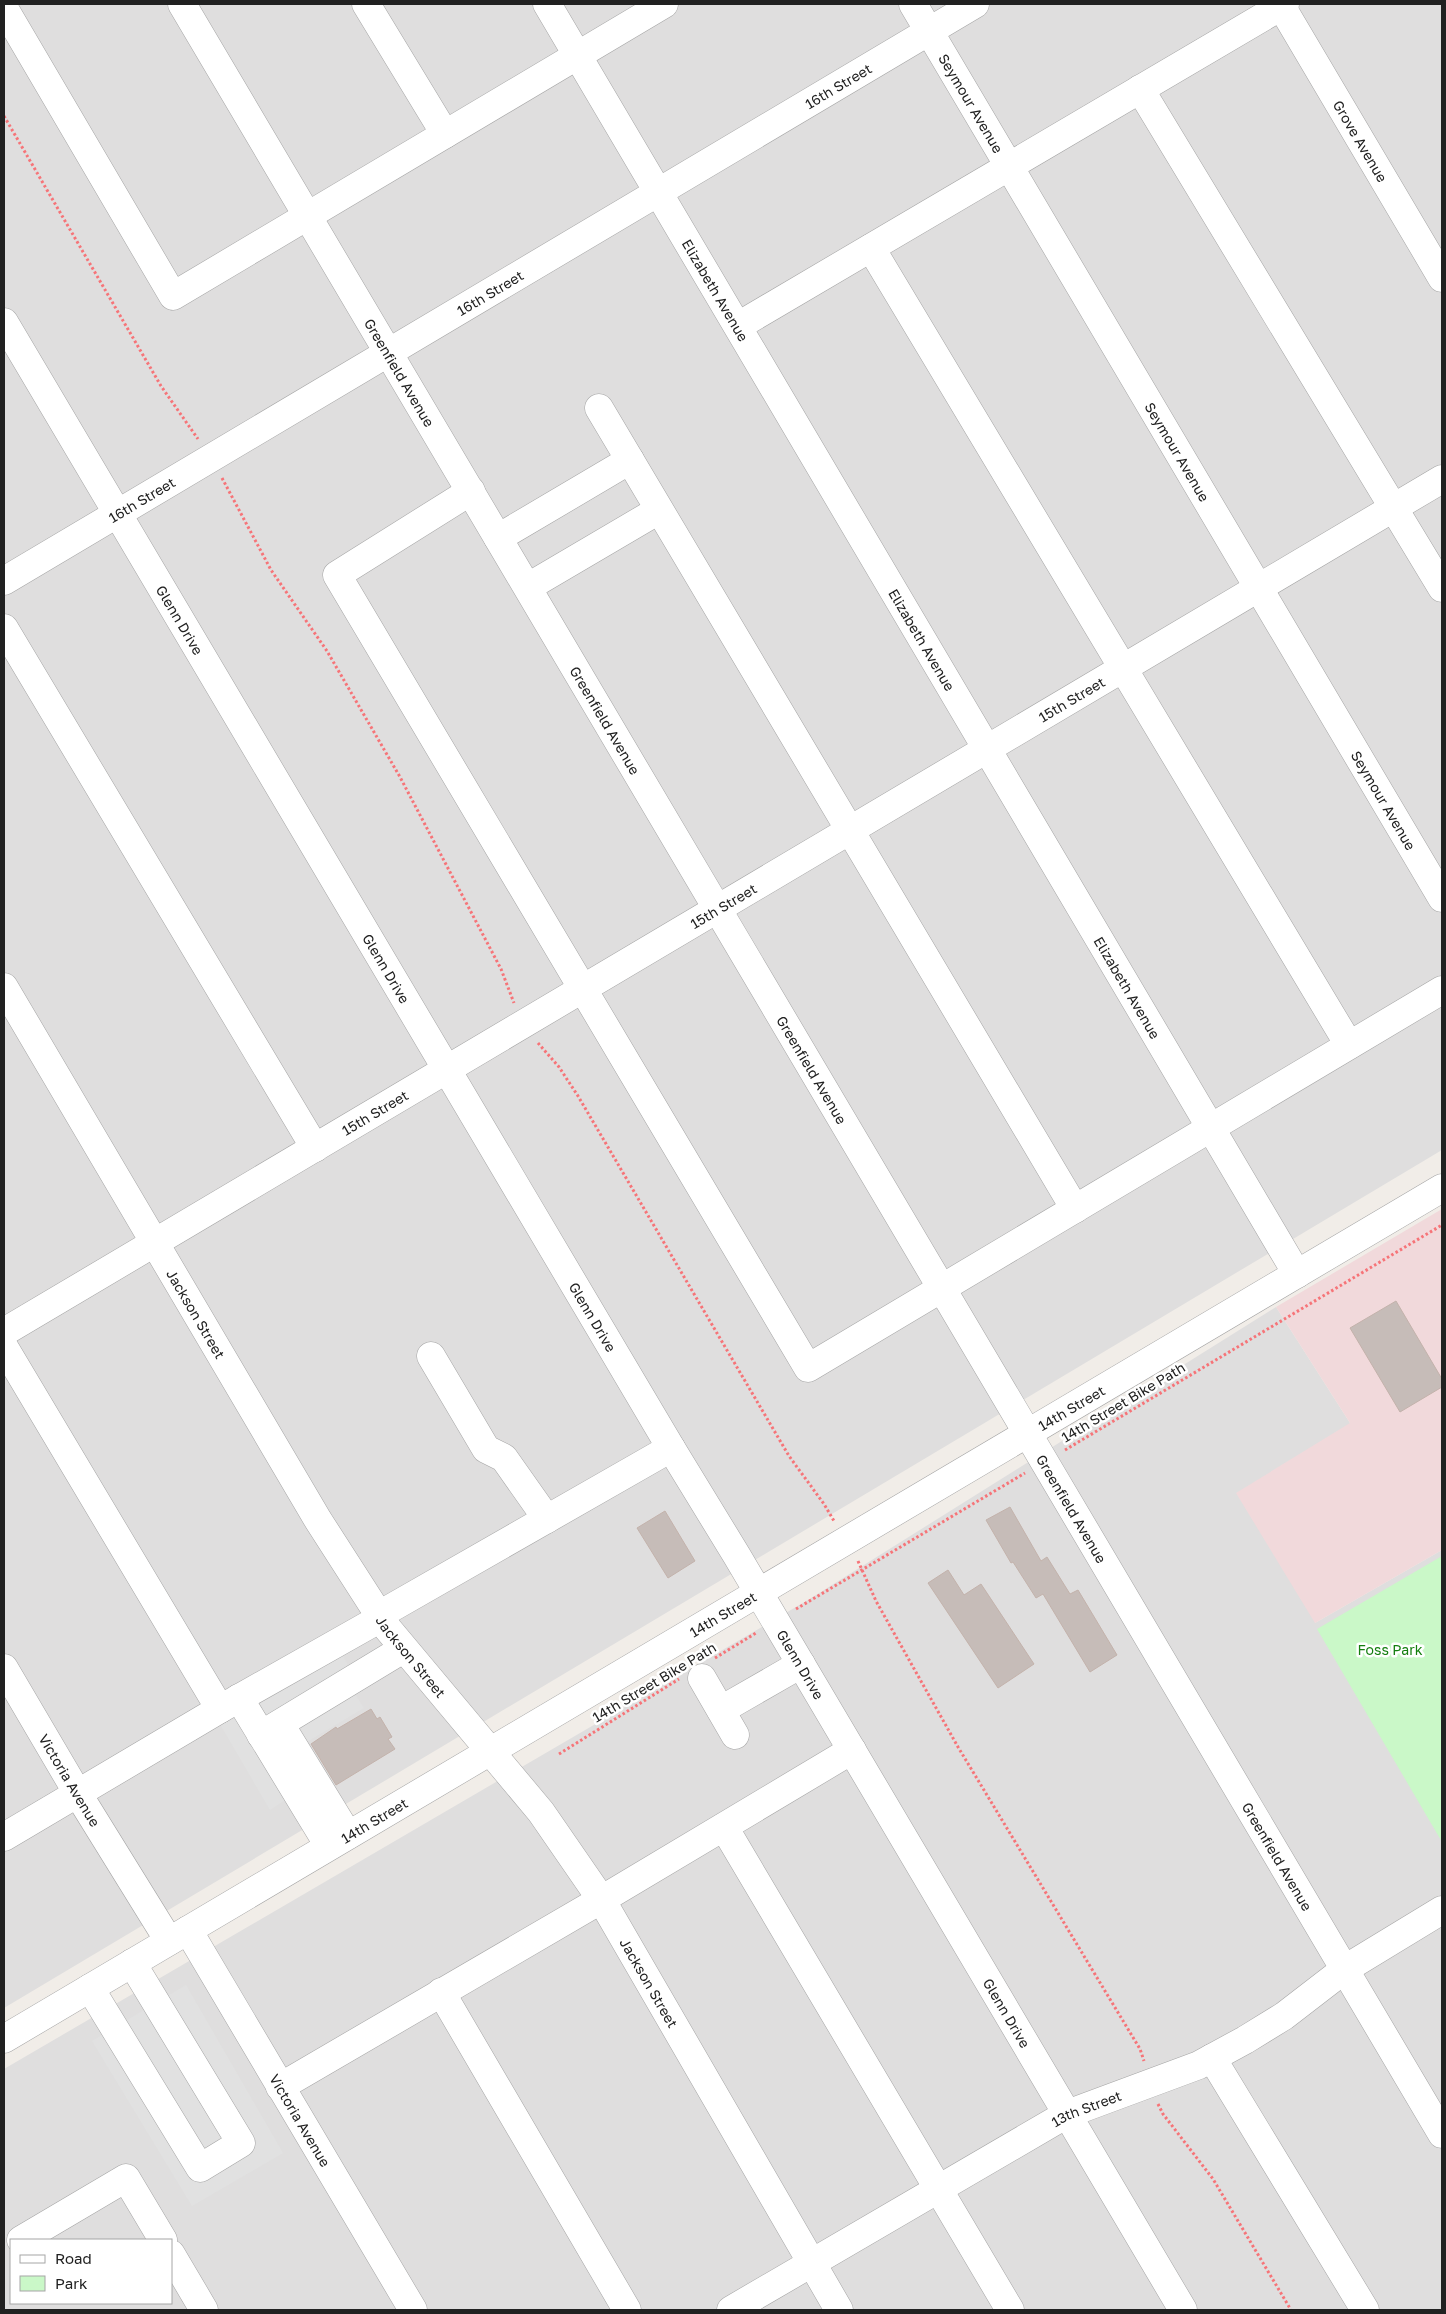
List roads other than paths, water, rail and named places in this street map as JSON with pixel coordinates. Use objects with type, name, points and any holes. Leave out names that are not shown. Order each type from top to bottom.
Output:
[{"type":"street","name":"Greenfield Avenue","points":[[182,4],[1442,2134]]},
{"type":"street","points":[[366,4],[445,134]]},
{"type":"street","name":"Elizabeth Avenue","points":[[546,4],[1298,1274]]},
{"type":"street","points":[[4,8],[173,296],[664,4]]},
{"type":"street","name":"Seymour Avenue","points":[[913,4],[1442,898]]},
{"type":"street","name":"16th Street","points":[[4,581],[975,4]]},
{"type":"street","points":[[738,326],[1282,5]]},
{"type":"street","name":"Grove Avenue","points":[[1282,5],[1442,278]]},
{"type":"street","points":[[1140,90],[1442,588]]},
{"type":"street","points":[[871,248],[1349,1045]]},
{"type":"street","name":"Glenn Drive","points":[[4,322],[116,514],[759,1593],[1183,2310]]},
{"type":"street","points":[[599,408],[1075,1209]]},
{"type":"street","points":[[498,538],[630,460]]},
{"type":"street","name":"15th Street","points":[[4,1332],[1442,479]]},
{"type":"street","points":[[471,492],[337,575],[808,1368],[1442,990]]},
{"type":"street","points":[[528,587],[659,510]]},
{"type":"street","points":[[4,628],[315,1148]]},
{"type":"street","name":"Jackson Street","points":[[4,987],[318,1520],[380,1617],[403,1649],[552,1827],[601,1899],[810,2263],[839,2310]]},
{"type":"street","name":"14th Street","points":[[4,2039],[1442,1188]]},
{"type":"street","points":[[4,1347],[229,1704],[271,1729],[339,1841]]},
{"type":"street","points":[[431,1356],[486,1449],[504,1458],[547,1519]]},
{"type":"street","points":[[4,1837],[229,1704],[671,1448]]},
{"type":"street","points":[[271,1729],[403,1649]]},
{"type":"street","points":[[721,1710],[801,1664]]},
{"type":"street","name":"Victoria Avenue","points":[[4,1668],[78,1794],[178,1936],[280,2087],[413,2310]]},
{"type":"street","points":[[698,1672],[735,1735]]},
{"type":"street","points":[[280,2087],[852,1750]]},
{"type":"street","points":[[724,1827],[1010,2310]]},
{"type":"street","name":"13th Street","points":[[731,2310],[1067,2114],[1212,2058],[1284,2016],[1345,1969],[1442,1910]]},
{"type":"street","points":[[90,1988],[200,2168],[241,2143],[132,1963]]},
{"type":"street","points":[[441,1992],[627,2310]]},
{"type":"street","points":[[1212,2058],[1365,2310]]},
{"type":"street","points":[[23,2239],[126,2178],[162,2239]]},
{"type":"street","points":[[172,2256],[204,2310]]},
{"type":"park label","name":"Foss Park","points":[[1390,1649]]}]
